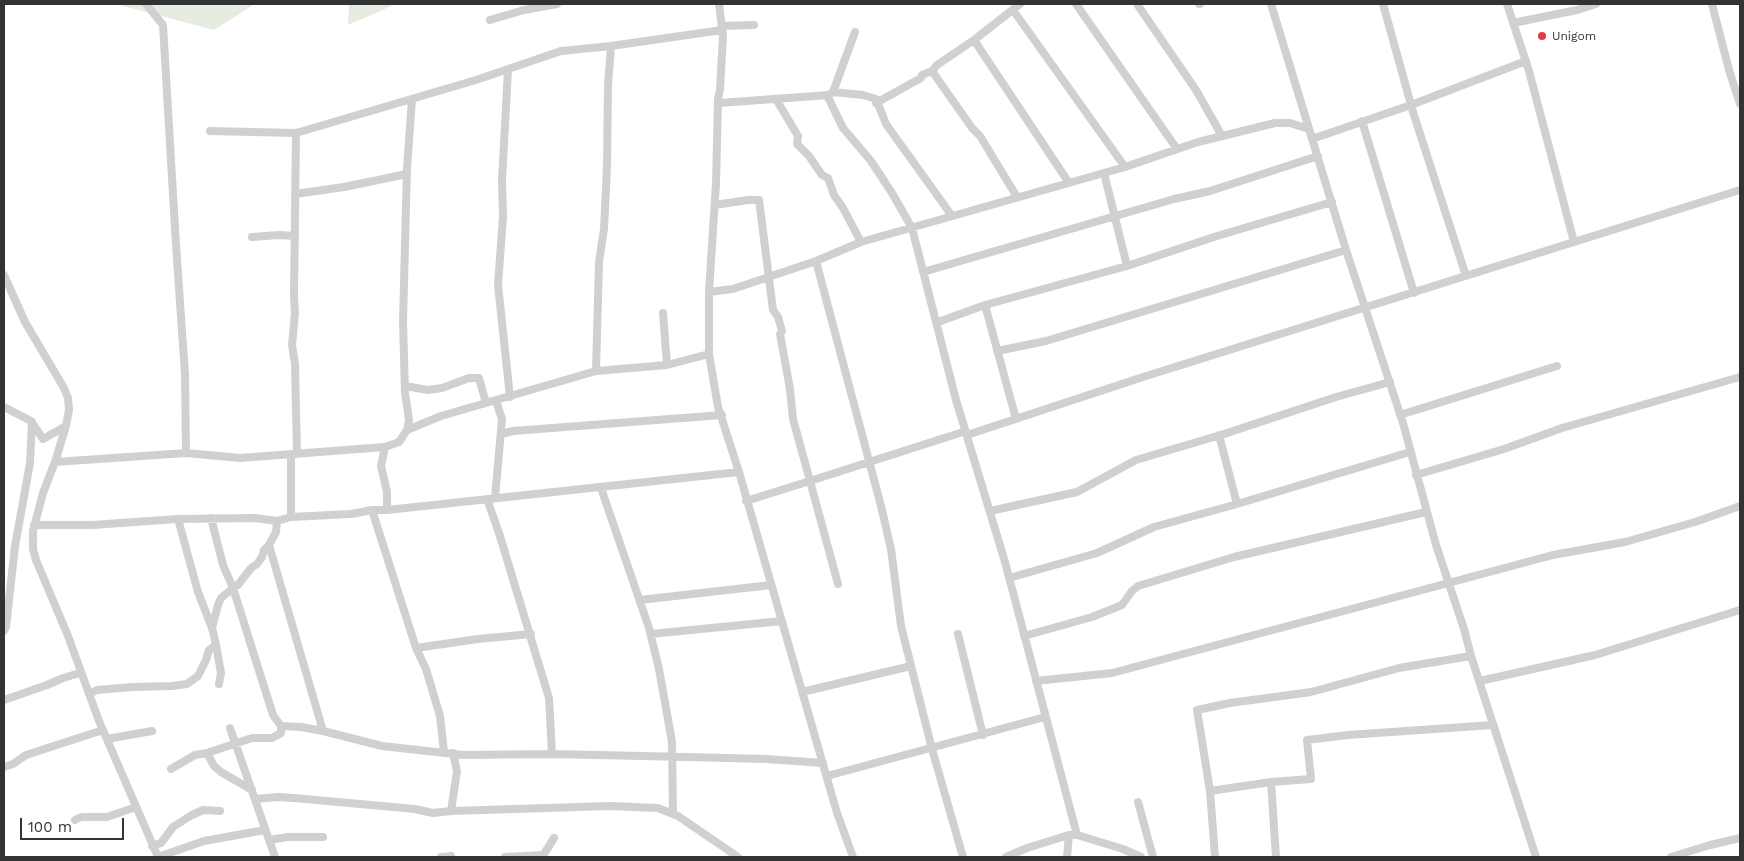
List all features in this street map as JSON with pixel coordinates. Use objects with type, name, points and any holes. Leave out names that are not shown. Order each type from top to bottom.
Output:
[{"type":"street","points":[[146,4],[163,25],[185,374],[186,454]]},
{"type":"street","points":[[490,20],[524,10],[557,4]]},
{"type":"street","points":[[719,4],[722,28],[715,205],[709,292],[709,354],[718,407],[739,472],[837,813],[853,857]]},
{"type":"street","points":[[876,103],[932,71],[954,52],[974,40],[998,19],[1020,4]]},
{"type":"street","points":[[1076,4],[1177,149]]},
{"type":"street","points":[[1137,4],[1196,90],[1222,136]]},
{"type":"street","points":[[1272,4],[1346,250],[1390,382],[1426,512],[1536,857]]},
{"type":"street","points":[[1383,4],[1411,105],[1466,276]]},
{"type":"street","points":[[1507,4],[1526,61],[1574,242]]},
{"type":"street","points":[[1513,23],[1577,10],[1596,4]]},
{"type":"street","points":[[1712,4],[1740,104]]},
{"type":"street","points":[[1013,10],[1125,167]]},
{"type":"street","points":[[210,131],[296,133],[508,70],[561,51],[611,46],[722,28],[754,25]]},
{"type":"street","points":[[855,32],[830,94],[843,128],[871,161],[912,228],[938,322],[956,400],[1009,578],[1045,717],[1073,835],[1067,857]]},
{"type":"street","points":[[974,40],[1070,182]]},
{"type":"street","points":[[596,371],[599,262],[604,229],[607,175],[608,85],[611,46]]},
{"type":"street","points":[[1312,139],[1411,105],[1526,61]]},
{"type":"street","points":[[508,70],[502,180],[503,217],[498,285],[510,397]]},
{"type":"street","points":[[932,71],[972,128],[980,136],[1017,197]]},
{"type":"street","points":[[719,103],[830,94],[863,95],[876,99],[886,124],[952,216]]},
{"type":"street","points":[[55,462],[186,454],[240,458],[385,447],[399,442],[407,430],[409,420],[405,386],[403,321],[407,174],[412,99]]},
{"type":"street","points":[[776,99],[798,136],[796,144],[809,156],[822,175],[828,178],[834,195],[861,242]]},
{"type":"street","points":[[1362,122],[1414,293]]},
{"type":"street","points":[[709,292],[733,289],[816,261],[861,242],[1125,167],[1222,136],[1275,123],[1290,123],[1309,129]]},
{"type":"street","points":[[292,517],[295,364],[292,345],[295,313],[296,133]]},
{"type":"street","points":[[923,272],[1115,218],[1174,199],[1210,191],[1318,156]]},
{"type":"street","points":[[1104,172],[1127,266]]},
{"type":"street","points":[[296,194],[344,187],[407,174]]},
{"type":"street","points":[[746,501],[1016,419],[1740,190]]},
{"type":"street","points":[[715,205],[759,200],[773,310],[778,317],[782,331],[780,334],[790,389],[793,419],[838,584]]},
{"type":"street","points":[[938,322],[985,305],[1127,266],[1217,236],[1332,202]]},
{"type":"street","points":[[252,236],[295,236]]},
{"type":"street","points":[[997,351],[1046,342],[1346,250]]},
{"type":"street","points":[[816,261],[891,548],[902,626],[911,666],[932,749],[963,857]]},
{"type":"street","points":[[4,275],[25,322],[68,398],[69,410],[66,426],[34,525],[33,544],[36,560],[68,636],[80,673],[107,740],[152,846],[158,857],[204,841],[265,830]]},
{"type":"street","points":[[985,305],[1016,419]]},
{"type":"street","points":[[663,312],[667,366]]},
{"type":"street","points":[[407,430],[441,416],[596,371],[667,366],[709,354]]},
{"type":"street","points":[[1400,415],[1557,366]]},
{"type":"street","points":[[1416,475],[1504,449],[1562,428],[1740,377]]},
{"type":"street","points":[[405,386],[428,390],[442,388],[469,378],[479,378],[486,403]]},
{"type":"street","points":[[990,511],[1077,492],[1136,460],[1336,397],[1390,382]]},
{"type":"street","points":[[496,401],[502,419],[491,498],[549,698],[552,754]]},
{"type":"street","points":[[4,408],[32,422],[42,439],[66,426]]},
{"type":"street","points":[[501,434],[513,430],[722,415]]},
{"type":"street","points":[[4,631],[15,546],[30,463],[32,422]]},
{"type":"street","points":[[1219,435],[1237,504]]},
{"type":"street","points":[[385,447],[381,466],[387,510]]},
{"type":"street","points":[[1009,578],[1097,553],[1154,526],[1237,504],[1410,452]]},
{"type":"street","points":[[34,525],[92,525],[211,518],[255,518],[277,521],[292,517],[350,514],[372,510],[601,488],[739,472]]},
{"type":"street","points":[[601,488],[651,634],[667,709],[674,757],[673,814]]},
{"type":"street","points":[[1036,682],[1112,673],[1552,555],[1625,542],[1695,522],[1740,506]]},
{"type":"street","points":[[372,510],[440,716],[444,752]]},
{"type":"street","points":[[1024,636],[1092,617],[1122,605],[1138,586],[1234,557],[1426,512]]},
{"type":"street","points":[[171,769],[196,754],[207,753],[252,738],[272,738],[281,733],[281,726],[273,715],[223,564],[211,518]]},
{"type":"street","points":[[178,519],[198,592],[212,628],[221,673],[219,684]]},
{"type":"street","points":[[212,628],[221,598],[257,564],[276,532],[277,521]]},
{"type":"street","points":[[269,545],[323,731]]},
{"type":"street","points":[[640,600],[771,585]]},
{"type":"street","points":[[1480,681],[1595,655],[1740,610]]},
{"type":"street","points":[[651,634],[782,621]]},
{"type":"street","points":[[416,648],[531,634]]},
{"type":"street","points":[[958,634],[983,735]]},
{"type":"street","points":[[89,694],[97,690],[187,684],[198,676],[209,650],[216,645]]},
{"type":"street","points":[[1215,857],[1210,791],[1197,710],[1230,703],[1311,692],[1399,668],[1471,656]]},
{"type":"street","points":[[802,692],[911,666]]},
{"type":"street","points":[[4,700],[80,673]]},
{"type":"street","points":[[827,776],[1045,717]]},
{"type":"street","points":[[1210,791],[1271,782],[1311,779],[1307,740],[1348,735],[1493,725]]},
{"type":"street","points":[[281,726],[323,731],[382,746],[453,753],[766,759],[823,763]]},
{"type":"street","points":[[230,728],[275,857]]},
{"type":"street","points":[[4,767],[13,764],[26,755],[103,730]]},
{"type":"street","points":[[107,740],[152,731]]},
{"type":"street","points":[[207,753],[214,766],[221,772],[252,790]]},
{"type":"street","points":[[451,811],[457,771],[453,753]]},
{"type":"street","points":[[1271,782],[1276,857]]},
{"type":"street","points":[[255,799],[294,798],[415,809],[426,813],[610,806],[658,808],[673,814],[738,857]]},
{"type":"street","points":[[1138,802],[1153,857]]},
{"type":"street","points":[[75,820],[81,817],[107,817],[136,807]]},
{"type":"street","points":[[152,846],[161,843],[173,827],[190,816],[203,810],[220,811]]},
{"type":"street","points":[[1006,857],[1027,848],[1073,835],[1123,849],[1141,857]]},
{"type":"street","points":[[269,840],[323,836]]},
{"type":"street","points":[[505,857],[542,856],[554,838]]},
{"type":"street","points":[[1670,857],[1685,855],[1740,838]]},
{"type":"street","points":[[441,857],[450,856]]},
{"type":"shaded area","points":[[116,4],[255,4],[214,30]]},
{"type":"shaded area","points":[[349,4],[394,4],[348,25]]},
{"type":"place","name":"Unigom","points":[[1542,36]]}]
